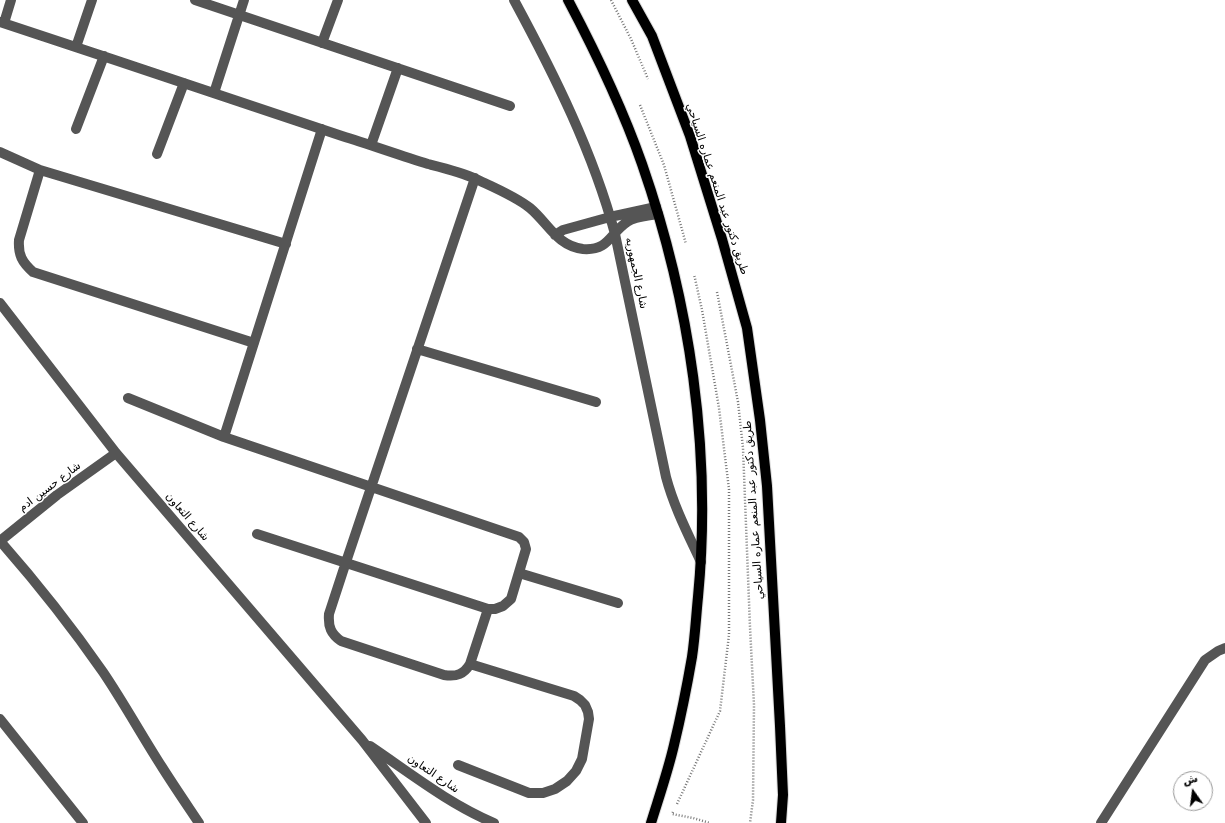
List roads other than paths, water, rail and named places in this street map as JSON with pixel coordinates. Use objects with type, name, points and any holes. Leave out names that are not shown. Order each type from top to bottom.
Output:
[{"type":"main road","points":[[568,0],[588,38],[617,100],[642,163],[657,211],[679,293],[691,360],[697,412],[703,495],[701,562],[692,655],[674,746],[651,823]]},
{"type":"main road","name":"طريق دكتور عبد المنعم عماره السياحي","points":[[632,0],[652,36],[690,136],[722,239],[747,328],[760,420],[767,486],[783,795],[781,823]]},
{"type":"street","points":[[11,0],[2,22],[322,129],[475,178],[530,208],[554,235],[562,242],[572,246],[583,249],[603,246],[623,224],[633,218],[657,211]]},
{"type":"street","points":[[76,47],[92,0]]},
{"type":"street","points":[[196,0],[510,106]]},
{"type":"street","points":[[214,93],[244,0]]},
{"type":"street","points":[[322,43],[338,0]]},
{"type":"street","name":"شارع الجمهوريه","points":[[514,0],[544,55],[584,144],[610,217],[615,234],[671,496],[676,510],[701,562]]},
{"type":"street","points":[[76,129],[104,56]]},
{"type":"street","points":[[371,145],[398,68]]},
{"type":"street","points":[[157,154],[184,83]]},
{"type":"street","points":[[224,437],[322,129]]},
{"type":"street","points":[[0,152],[40,170],[286,244]]},
{"type":"street","points":[[40,170],[18,249],[25,265],[33,272],[254,343]]},
{"type":"street","points":[[475,178],[346,562],[329,614],[328,622],[330,630],[334,636],[341,641],[444,675],[452,676],[460,675],[470,664],[488,610]]},
{"type":"street","points":[[554,235],[563,230],[610,217],[657,211]]},
{"type":"street","name":"شارع التعاون","points":[[0,303],[116,453],[362,740],[426,823]]},
{"type":"street","points":[[417,349],[596,402]]},
{"type":"street","points":[[128,398],[224,437],[519,537],[524,542],[526,549],[511,599],[503,606],[488,610],[346,562],[257,534]]},
{"type":"street","name":"شارع حسين ادم","points":[[0,541],[57,495],[116,453]]},
{"type":"street","points":[[0,541],[50,600],[103,673],[199,823]]},
{"type":"street","points":[[519,573],[618,603]]},
{"type":"street","points":[[1101,823],[1205,660],[1225,648]]},
{"type":"street","points":[[458,765],[529,793],[555,789],[567,781],[576,771],[582,759],[589,719],[585,706],[574,696],[470,664]]},
{"type":"street","points":[[0,719],[83,823]]},
{"type":"street","name":"شارع التعاون","points":[[362,740],[443,796],[477,816],[494,823]]}]
